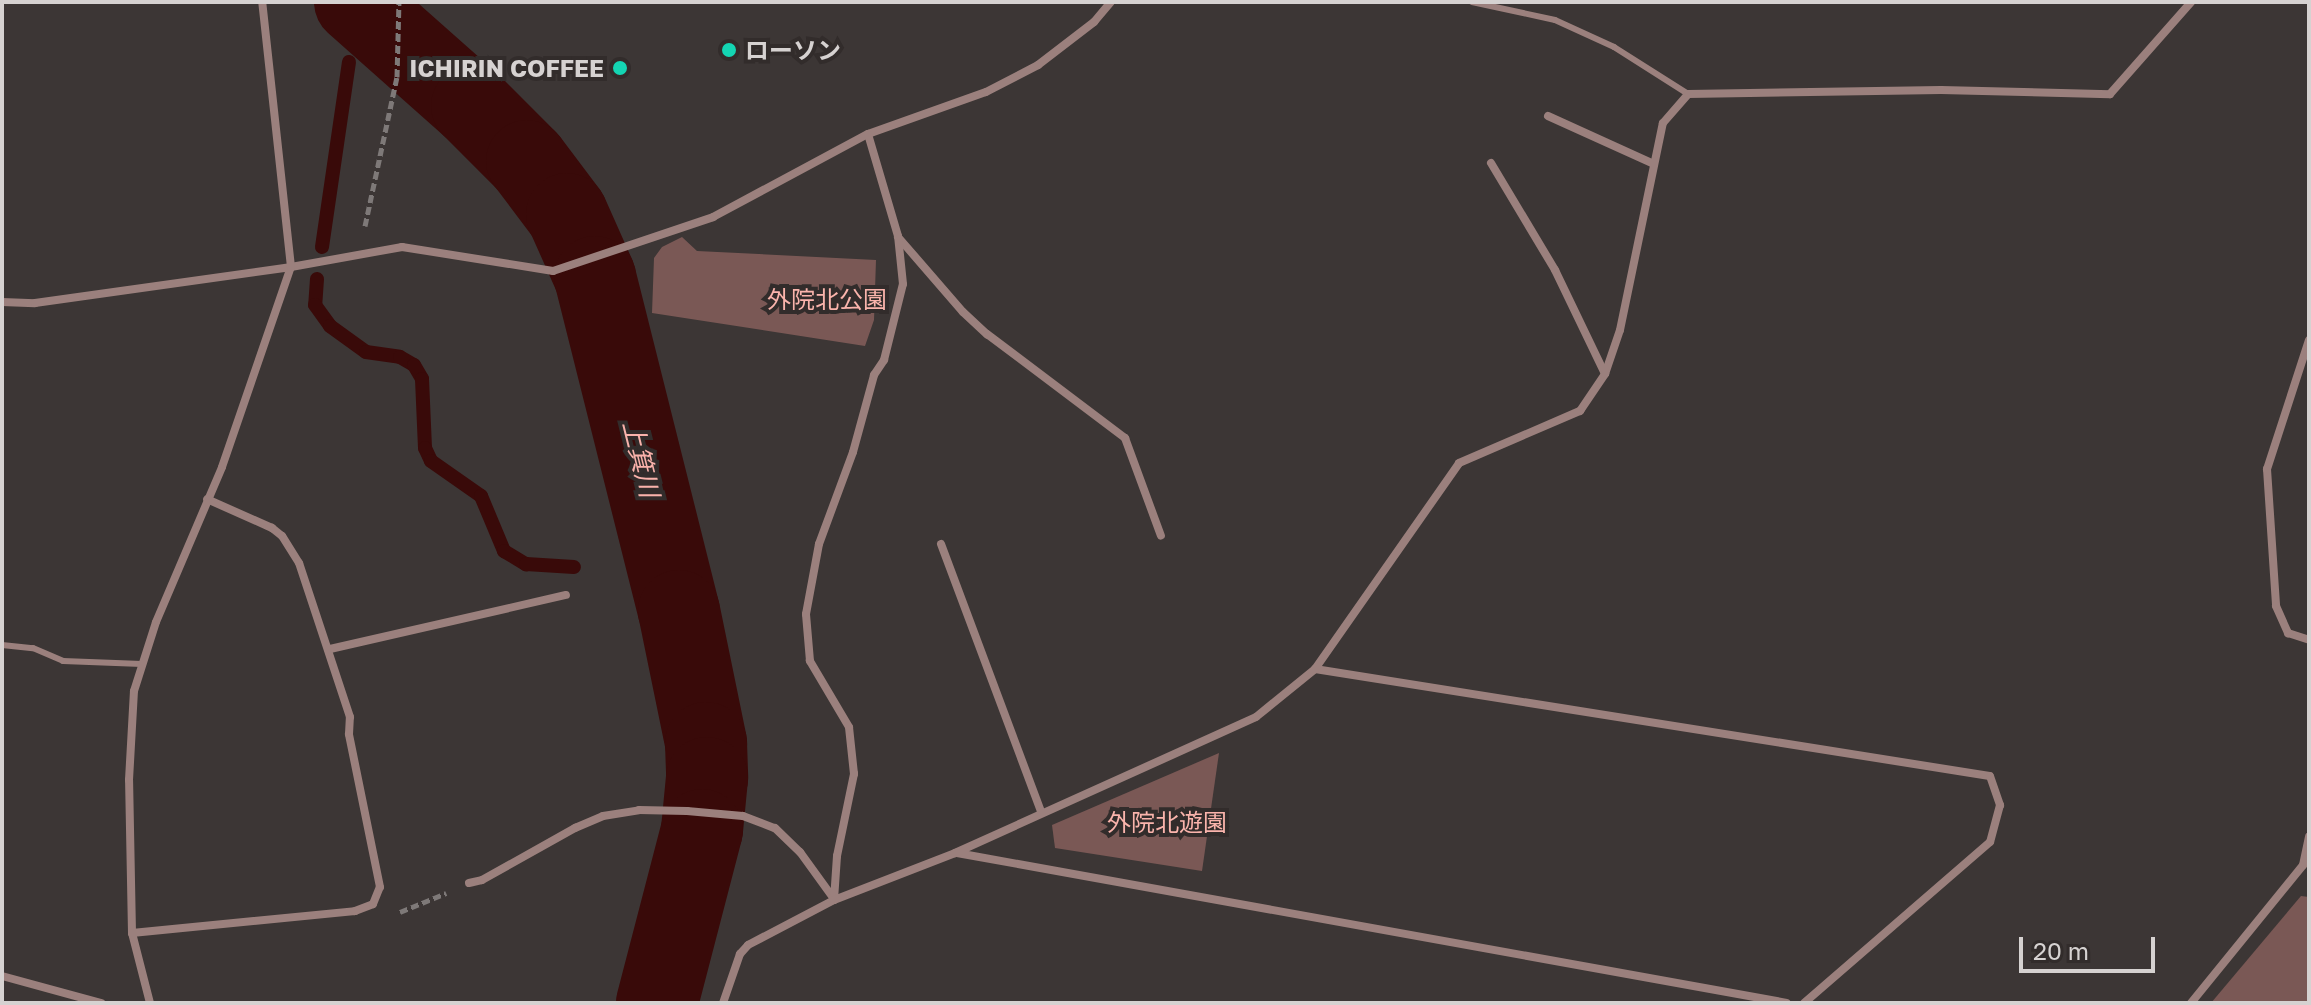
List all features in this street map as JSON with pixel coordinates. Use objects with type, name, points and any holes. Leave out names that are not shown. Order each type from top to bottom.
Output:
[{"type":"street","points":[[150,1003],[132,933],[129,780],[134,691],[156,622],[222,467],[291,267],[262,2]]},
{"type":"street","points":[[2,302],[35,303],[291,267],[402,247],[553,271],[713,217],[868,134],[986,92],[1038,65],[1094,22],[1111,2]]},
{"type":"street","points":[[723,1003],[744,948],[834,900],[955,853],[1256,717],[1315,669],[1459,463],[1580,411],[1605,374],[1620,330],[1663,123],[1688,94],[1941,90],[2110,94],[2191,2]]},
{"type":"street","points":[[1548,116],[1654,164]]},
{"type":"street","points":[[834,900],[837,856],[854,774],[849,727],[810,661],[806,614],[819,544],[853,452],[900,302],[903,257],[868,134]]},
{"type":"street","points":[[1491,163],[1555,270],[1605,374]]},
{"type":"street","points":[[898,236],[963,312],[987,334],[1125,438],[1161,536]]},
{"type":"street","points":[[2309,340],[2267,469],[2276,606],[2288,633],[2309,640]]},
{"type":"street","points":[[132,933],[355,911],[377,900],[380,881],[349,734],[350,717],[299,563],[282,536],[256,519],[207,499]]},
{"type":"street","points":[[941,544],[1041,812]]},
{"type":"street","points":[[330,649],[566,595]]},
{"type":"street","points":[[1315,669],[1990,776],[2000,805],[1990,842],[1804,1003]]},
{"type":"street","points":[[469,883],[482,880],[575,828],[603,816],[639,810],[687,811],[743,816],[775,828],[794,845],[834,900]]},
{"type":"street","points":[[2191,1003],[2306,865],[2309,837]]},
{"type":"street","points":[[955,853],[1787,1003]]},
{"type":"street","points":[[2,976],[101,1003]]},
{"type":"lane","points":[[1472,2],[1555,20],[1614,47],[1688,94]]},
{"type":"lane","points":[[2,645],[33,648],[63,661],[142,664]]},
{"type":"path","points":[[359,255],[397,77],[399,2]]},
{"type":"path","points":[[355,911],[404,912],[469,883]]},
{"type":"green space","name":"外院北公園","points":[[682,237],[697,251],[876,260],[874,320],[865,346],[652,313],[654,258],[662,247]]},
{"type":"green space","name":"外院北遊園","points":[[1219,753],[1202,871],[1055,848],[1052,825]]},
{"type":"green space","points":[[2301,896],[2309,897],[2309,1003],[2211,1003]]},
{"type":"waterway","name":"上箕川","points":[[355,2],[472,106],[527,161],[567,214],[595,277],[679,611],[706,743],[707,778],[702,830],[657,1003]]},
{"type":"waterway","points":[[355,26],[359,5]]},
{"type":"waterway","points":[[322,247],[349,62]]},
{"type":"waterway","points":[[317,279],[315,305],[330,326],[366,352],[400,357],[414,365],[422,379],[425,448],[431,461],[481,496],[504,551],[526,564],[574,567]]},
{"type":"place","name":"ローソン","points":[[729,50]]},
{"type":"place","name":"ICHIRIN COFFEE","points":[[620,68]]}]
